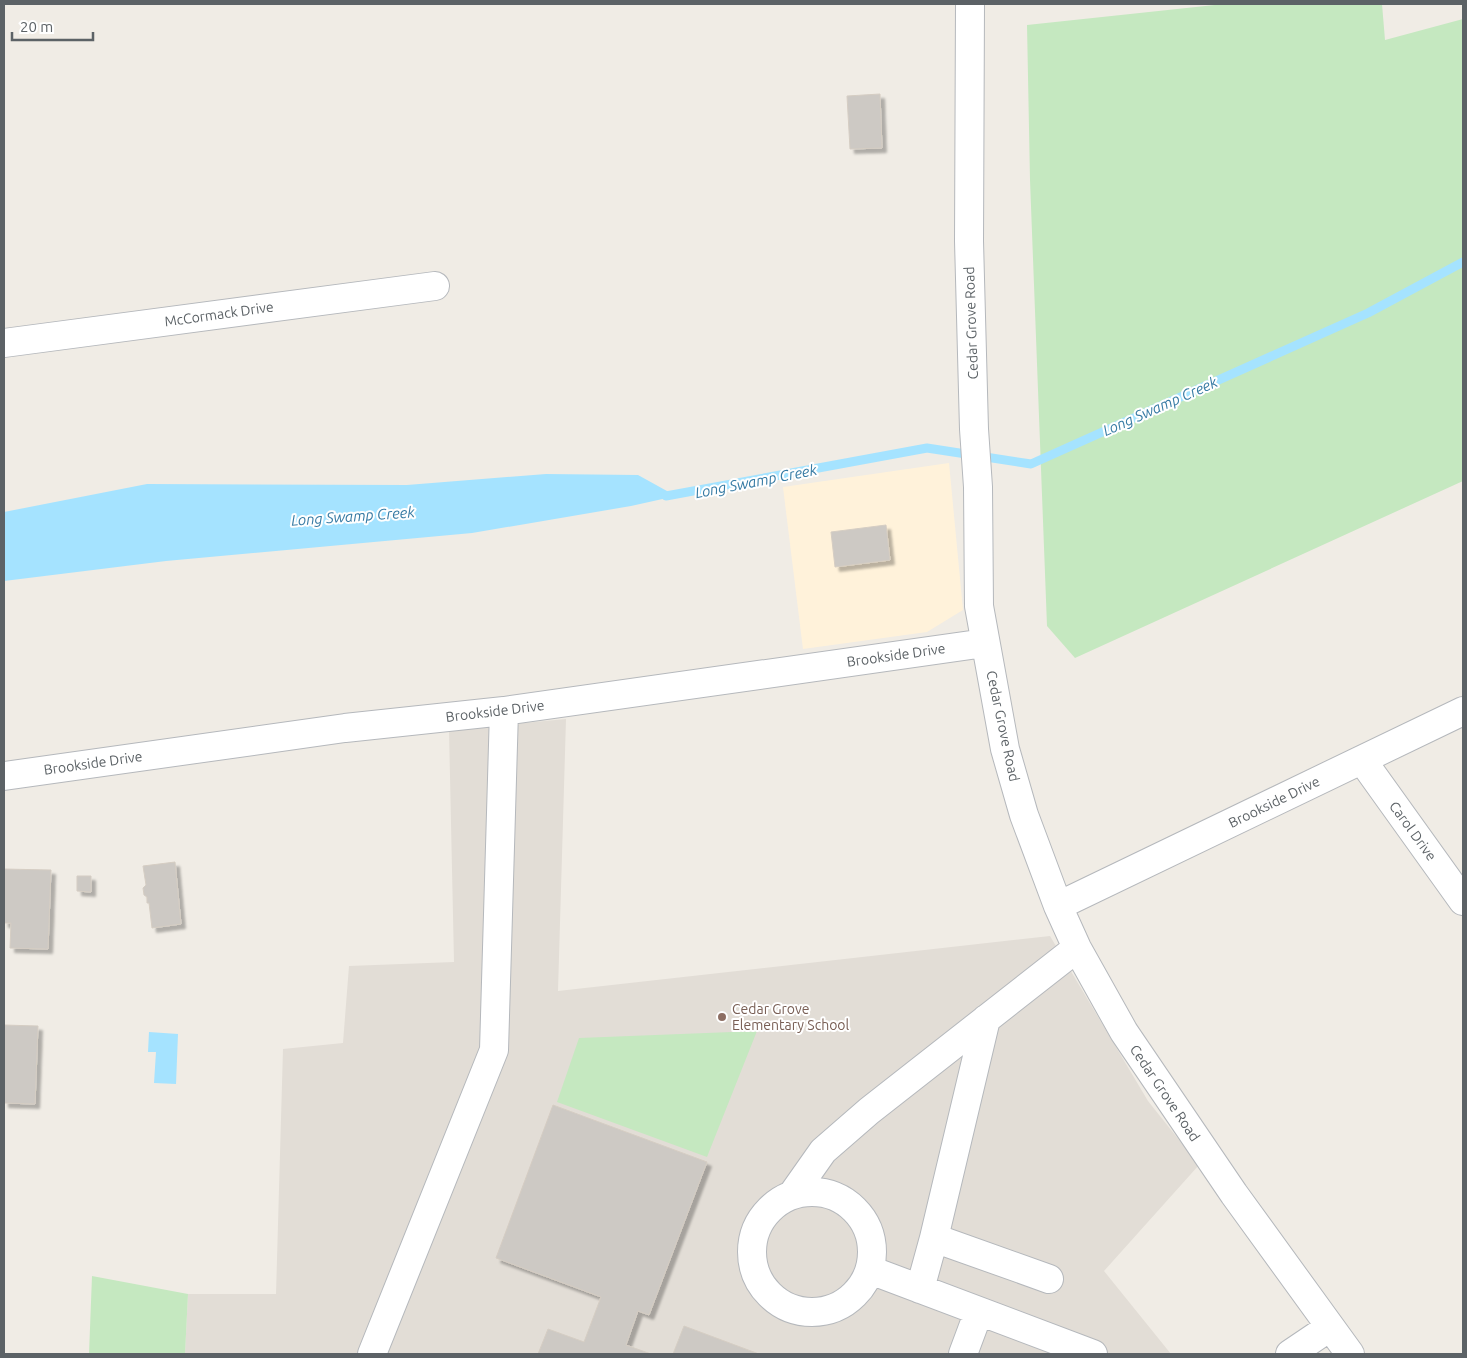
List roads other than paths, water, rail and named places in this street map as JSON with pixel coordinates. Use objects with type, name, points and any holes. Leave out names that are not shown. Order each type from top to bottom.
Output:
[{"type":"street","name":"Cedar Grove Road","points":[[970,4],[969,241],[974,429],[978,487],[980,606],[1005,749],[1024,815],[1058,906],[1077,948],[1124,1032],[1234,1194],[1350,1354]]},
{"type":"street","name":"McCormack Drive","points":[[4,343],[435,286]]},
{"type":"street","name":"Brookside Drive","points":[[4,776],[344,728],[504,711],[985,643]]},
{"type":"street","points":[[372,1354],[494,1050],[504,711]]},
{"type":"street","name":"Brookside Drive","points":[[1058,906],[1463,711]]},
{"type":"street","name":"Carol Drive","points":[[1362,760],[1463,901]]},
{"type":"street","points":[[792,1196],[823,1151],[869,1111],[1077,948]]},
{"type":"street","points":[[920,1289],[986,1019]]},
{"type":"street","points":[[811,1192],[830,1194],[846,1202],[860,1216],[869,1232],[873,1251],[870,1270],[860,1288],[846,1302],[827,1310],[807,1312],[788,1307],[771,1296],[757,1273],[753,1260],[753,1240],[761,1221],[774,1206],[792,1196],[811,1192]]},
{"type":"street","points":[[934,1238],[1049,1279]]},
{"type":"street","points":[[870,1270],[979,1311],[1059,1348],[1093,1354]]},
{"type":"street","points":[[963,1354],[979,1311]]},
{"type":"street","points":[[1290,1354],[1330,1327]]},
{"type":"water","points":[[546,474],[638,475],[676,496],[631,506],[472,533],[166,561],[4,581],[4,512],[147,484],[407,485]]},
{"type":"water","points":[[149,1032],[178,1034],[176,1084],[154,1083],[156,1052],[148,1052]]},
{"type":"waterway","name":"Long Swamp Creek","points":[[666,496],[927,448],[1031,464],[1368,313],[1463,262]]},
{"type":"place","name":"Cedar Grove Elementary School","points":[[722,1017]]}]
